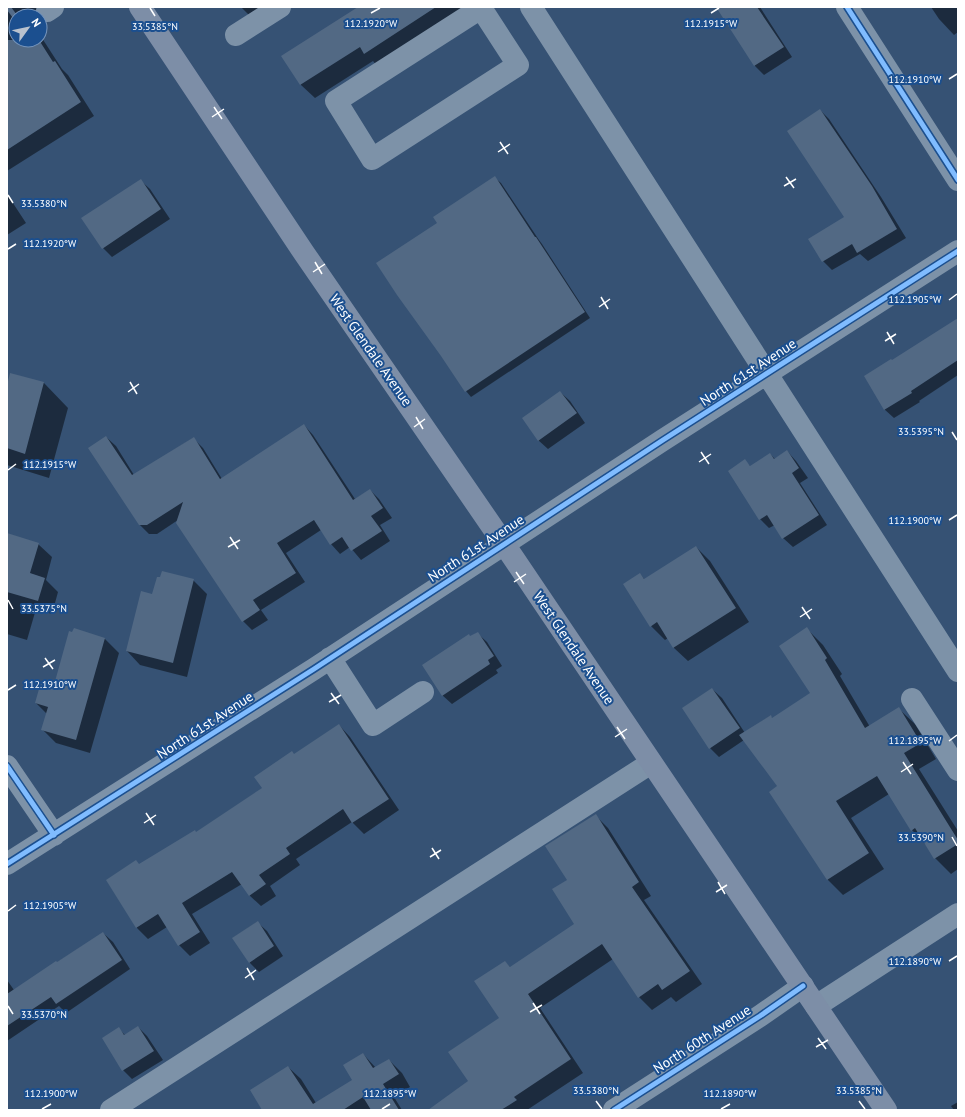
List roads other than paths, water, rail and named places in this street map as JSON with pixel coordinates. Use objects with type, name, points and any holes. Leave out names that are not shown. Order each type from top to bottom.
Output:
[{"type":"main road","name":"West Glendale Avenue","points":[[140,7],[304,253],[504,544],[886,1110]]},
{"type":"street","points":[[236,35],[280,7]]},
{"type":"street","points":[[531,7],[958,672]]},
{"type":"street","points":[[847,7],[958,180]]},
{"type":"street","points":[[481,8],[518,66],[372,159],[336,101],[481,8]]},
{"type":"street","name":"North 61st Avenue","points":[[7,864],[330,658],[958,251]]},
{"type":"street","points":[[330,658],[374,725],[423,692]]},
{"type":"street","points":[[912,699],[958,770]]},
{"type":"street","points":[[111,1110],[651,763]]},
{"type":"street","points":[[7,766],[54,835]]},
{"type":"street","points":[[816,1006],[958,914]]},
{"type":"street","name":"North 60th Avenue","points":[[614,1110],[760,1016],[803,986]]},
{"type":"tunnel","points":[[7,10],[11,7]]}]
